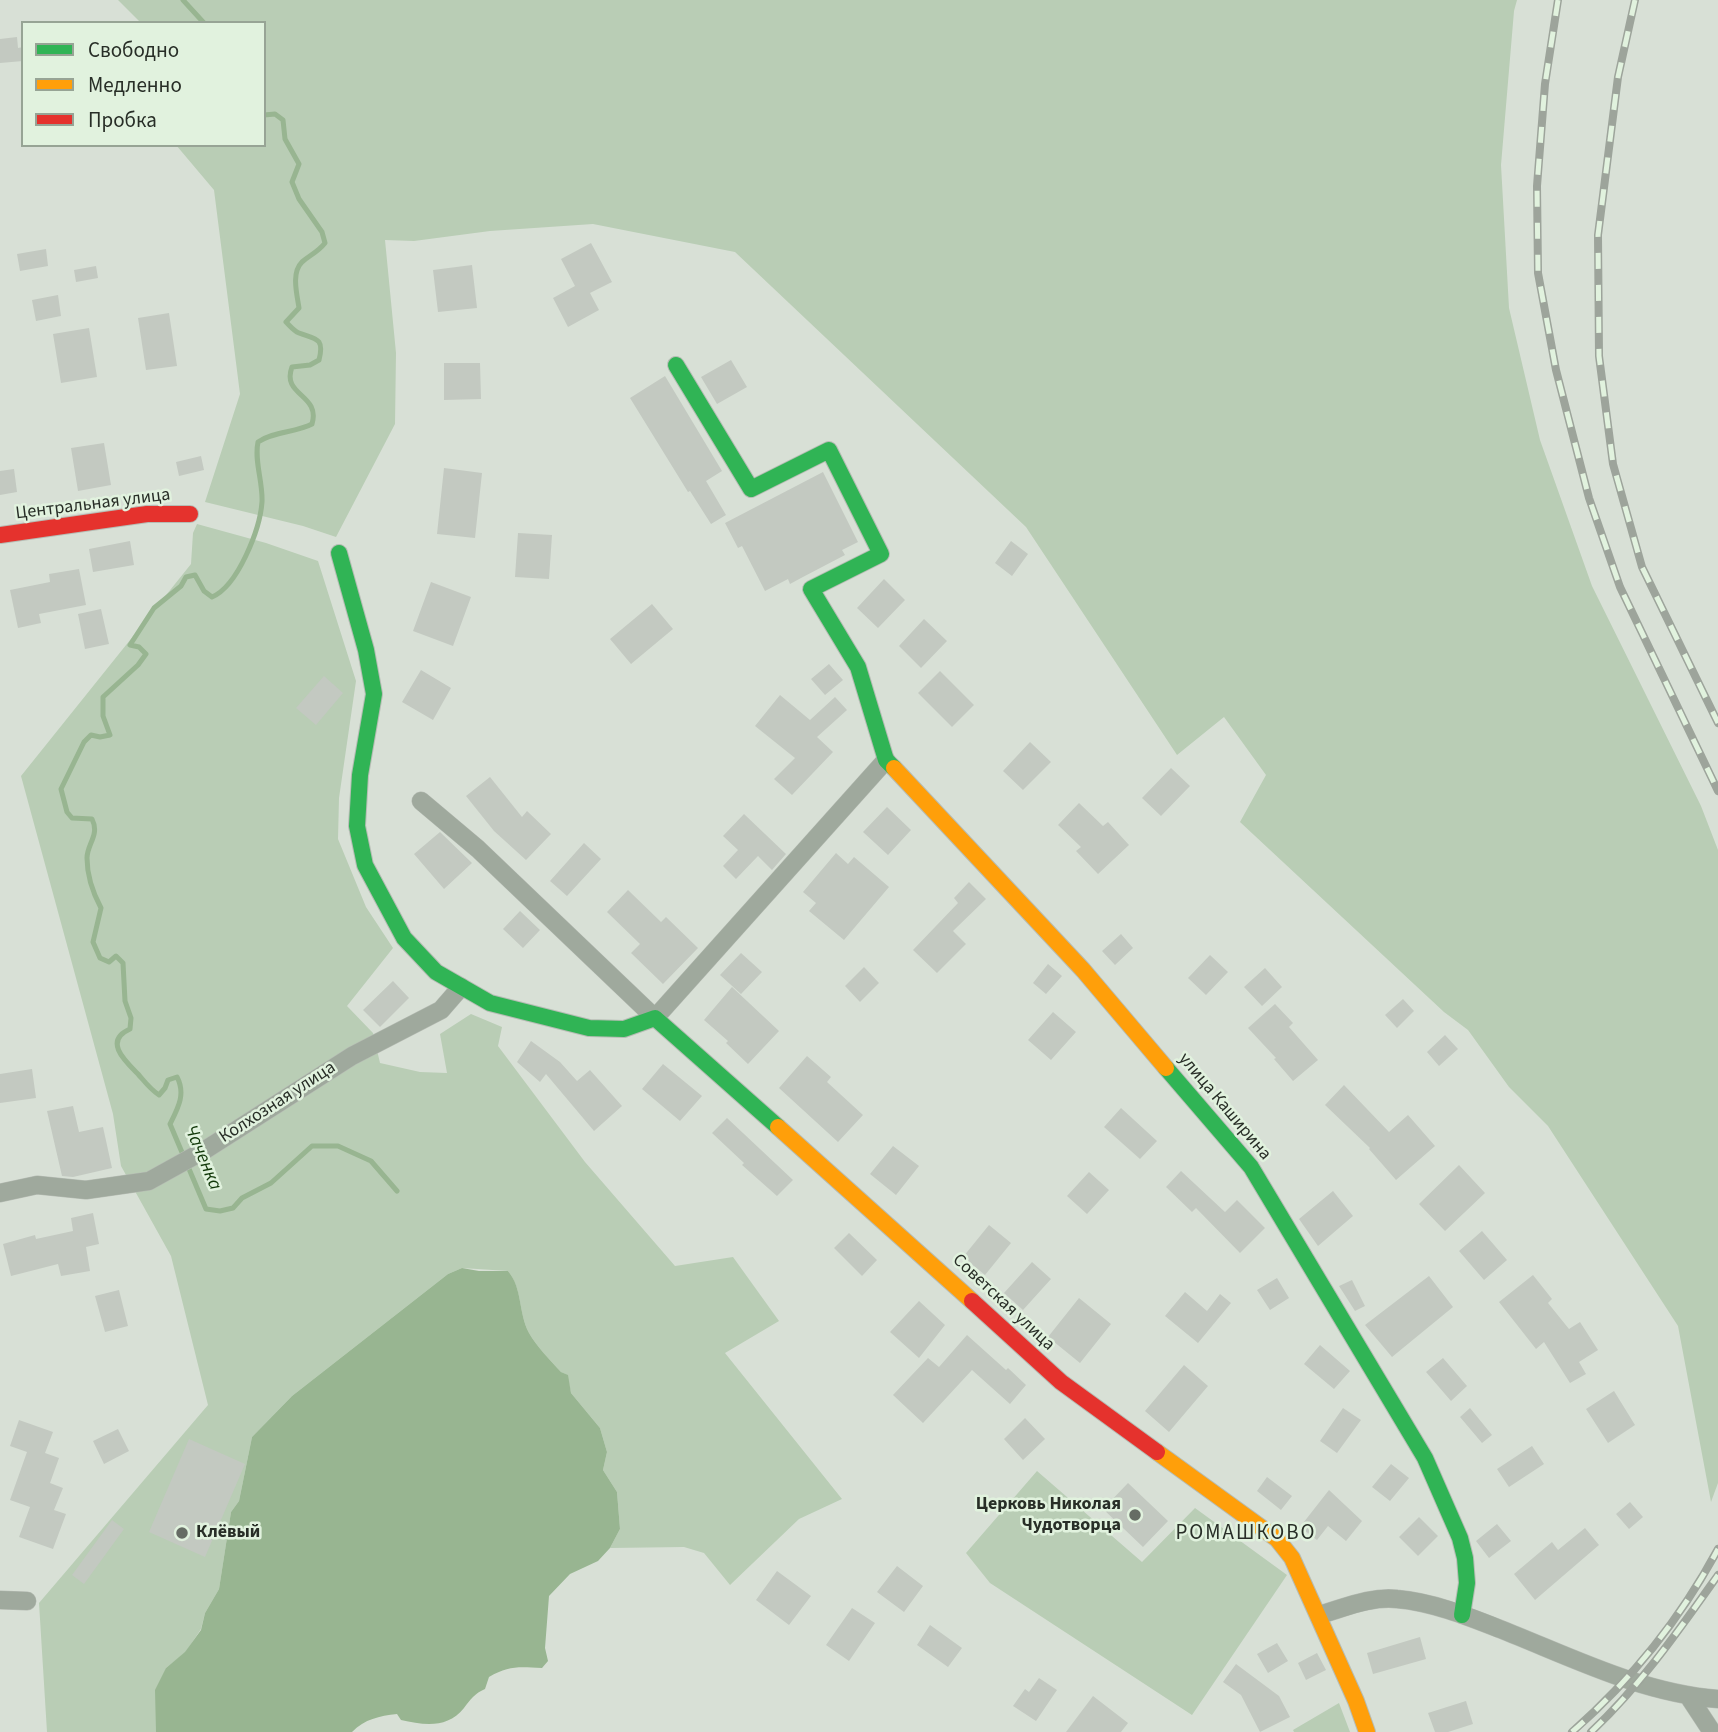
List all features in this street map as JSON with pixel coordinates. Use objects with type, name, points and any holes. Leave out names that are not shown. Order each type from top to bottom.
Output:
[{"type":"street","points":[[339,553],[366,650],[374,694],[360,775],[357,827],[365,865],[404,938],[436,972],[490,1003],[589,1028],[624,1029],[655,1018],[886,760],[858,667],[811,589],[881,554],[829,450],[751,489],[676,365]]},
{"type":"street","name":"Центральная улица","points":[[0,535],[146,514],[190,514]]},
{"type":"street","name":"улица Каширина","points":[[886,760],[1083,970],[1251,1167],[1425,1458],[1460,1538],[1465,1558],[1467,1583],[1462,1615]]},
{"type":"street","points":[[421,801],[478,849],[655,1018]]},
{"type":"street","name":"Колхозная улица","points":[[0,1193],[37,1185],[86,1190],[149,1181],[205,1150],[352,1056],[440,1010],[461,987]]},
{"type":"street","name":"Советская улица","points":[[655,1018],[892,1227],[1061,1382],[1277,1539],[1292,1558],[1319,1615],[1367,1732]]},
{"type":"street","points":[[1319,1615],[1376,1599],[1396,1598],[1462,1615],[1626,1680],[1689,1697],[1718,1699]]},
{"type":"street","points":[[0,1600],[27,1601]]},
{"type":"street","points":[[1689,1697],[1712,1732]]},
{"type":"shaded area","points":[[118,0],[1517,0],[1501,165],[1509,308],[1540,440],[1592,586],[1701,806],[1718,850],[1718,1483],[1711,1502],[1678,1326],[1548,1126],[1509,1087],[1468,1030],[1444,1012],[1240,822],[1266,775],[1224,717],[1177,755],[1026,527],[735,252],[593,224],[490,231],[414,241],[385,240],[396,353],[395,424],[336,537],[303,526],[205,502],[240,394],[214,190],[178,147],[266,147],[266,21],[139,21]]},
{"type":"shaded area","points":[[197,524],[318,561],[356,681],[339,798],[338,839],[366,907],[393,948],[347,1006],[373,1033],[380,1063],[420,1072],[447,1073],[440,1034],[471,1014],[502,1027],[498,1046],[585,1162],[675,1266],[733,1257],[779,1321],[725,1353],[842,1499],[799,1519],[730,1585],[704,1553],[684,1547],[610,1548],[620,1529],[617,1492],[603,1470],[607,1452],[600,1428],[571,1393],[567,1375],[548,1358],[529,1333],[516,1286],[508,1271],[462,1268],[448,1274],[292,1396],[252,1437],[239,1501],[231,1512],[219,1589],[205,1613],[201,1629],[185,1653],[166,1668],[156,1732],[47,1732],[39,1603],[208,1405],[171,1256],[121,1166],[113,1114],[21,776],[191,564],[193,533]]},
{"type":"shaded area","points":[[462,1268],[508,1271],[513,1278],[529,1333],[561,1372],[568,1375],[571,1393],[600,1428],[607,1452],[603,1470],[617,1492],[620,1529],[610,1548],[598,1561],[570,1574],[549,1596],[545,1648],[548,1661],[542,1668],[521,1667],[496,1673],[489,1677],[485,1689],[473,1697],[457,1715],[435,1724],[401,1720],[397,1714],[373,1719],[352,1732],[156,1732],[155,1690],[166,1668],[185,1652],[201,1630],[205,1613],[219,1589],[231,1512],[239,1501],[252,1437],[292,1396],[448,1274]]},
{"type":"shaded area","points":[[1037,1471],[1142,1562],[1195,1508],[1287,1575],[1192,1715],[990,1583],[966,1553]]},
{"type":"shaded area","points":[[1339,1703],[1350,1732],[1294,1732],[1293,1730]]},
{"type":"building","points":[[17,37],[18,48],[21,47],[21,61],[0,63],[0,39]]},
{"type":"building","points":[[591,243],[612,282],[590,293],[599,310],[568,327],[553,298],[575,286],[561,259]]},
{"type":"building","points":[[46,249],[48,266],[20,271],[17,254]]},
{"type":"building","points":[[472,265],[477,308],[438,312],[433,270]]},
{"type":"building","points":[[96,266],[98,278],[76,282],[74,270]]},
{"type":"building","points":[[58,295],[61,316],[36,321],[32,300]]},
{"type":"building","points":[[169,313],[177,366],[146,370],[138,318]]},
{"type":"building","points":[[89,328],[97,377],[61,383],[53,334]]},
{"type":"building","points":[[731,360],[747,387],[717,404],[701,377]]},
{"type":"building","points":[[444,363],[480,363],[481,399],[444,400]]},
{"type":"building","points":[[665,376],[722,471],[706,481],[726,515],[711,524],[630,398]]},
{"type":"building","points":[[104,443],[111,485],[78,491],[71,448]]},
{"type":"building","points":[[201,456],[204,470],[179,476],[176,462]]},
{"type":"building","points":[[444,468],[482,473],[475,538],[437,534]]},
{"type":"building","points":[[14,469],[17,492],[0,495],[0,471]]},
{"type":"building","points":[[823,472],[858,542],[842,550],[845,555],[790,584],[788,579],[765,591],[742,546],[738,548],[725,523]]},
{"type":"building","points":[[518,533],[552,535],[549,579],[515,577]]},
{"type":"building","points":[[130,541],[134,565],[93,572],[89,549]]},
{"type":"building","points":[[1011,541],[1028,554],[1012,576],[995,563]]},
{"type":"building","points":[[79,569],[86,605],[39,614],[41,623],[18,628],[10,590],[50,582],[49,574]]},
{"type":"building","points":[[884,579],[905,600],[878,628],[857,608]]},
{"type":"building","points":[[431,582],[471,597],[453,646],[413,631]]},
{"type":"building","points":[[652,604],[673,629],[631,664],[610,639]]},
{"type":"building","points":[[101,609],[109,644],[85,649],[78,614]]},
{"type":"building","points":[[924,619],[947,641],[921,668],[899,646]]},
{"type":"building","points":[[829,664],[843,680],[825,695],[811,679]]},
{"type":"building","points":[[421,670],[451,688],[433,720],[402,702]]},
{"type":"building","points":[[940,671],[974,705],[952,727],[918,693]]},
{"type":"building","points":[[324,676],[343,693],[316,725],[296,708]]},
{"type":"building","points":[[780,695],[810,720],[835,697],[847,710],[817,737],[833,752],[792,795],[774,779],[795,758],[755,726]]},
{"type":"building","points":[[1030,742],[1051,762],[1023,790],[1003,771]]},
{"type":"building","points":[[1171,768],[1190,786],[1161,816],[1142,798]]},
{"type":"building","points":[[490,777],[522,817],[527,811],[551,834],[526,860],[494,831],[466,796]]},
{"type":"building","points":[[1079,803],[1103,826],[1108,822],[1129,845],[1098,874],[1076,851],[1081,847],[1058,825]]},
{"type":"building","points":[[887,807],[911,830],[888,855],[863,832]]},
{"type":"building","points":[[744,814],[786,854],[772,870],[758,856],[736,879],[723,866],[738,850],[723,836]]},
{"type":"building","points":[[440,832],[472,863],[444,889],[414,854]]},
{"type":"building","points":[[584,843],[601,859],[567,896],[550,881]]},
{"type":"building","points":[[836,853],[848,864],[854,857],[889,887],[844,940],[809,911],[816,903],[803,892]]},
{"type":"building","points":[[969,882],[986,899],[953,931],[966,944],[937,973],[913,950],[958,903],[954,898]]},
{"type":"building","points":[[628,890],[661,922],[666,917],[698,948],[663,984],[631,953],[640,944],[607,912]]},
{"type":"building","points":[[520,911],[540,930],[523,948],[503,929]]},
{"type":"building","points":[[1121,934],[1133,948],[1115,965],[1102,951]]},
{"type":"building","points":[[741,953],[762,972],[741,994],[720,975]]},
{"type":"building","points":[[1210,955],[1228,972],[1206,995],[1188,978]]},
{"type":"building","points":[[1048,964],[1062,976],[1046,994],[1033,983]]},
{"type":"building","points":[[864,967],[879,983],[860,1002],[845,986]]},
{"type":"building","points":[[1265,968],[1282,987],[1262,1006],[1244,987]]},
{"type":"building","points":[[393,981],[409,998],[380,1027],[363,1010]]},
{"type":"building","points":[[732,987],[779,1031],[748,1064],[726,1043],[728,1041],[704,1020]]},
{"type":"building","points":[[1403,999],[1414,1011],[1397,1028],[1385,1015]]},
{"type":"building","points":[[1275,1004],[1293,1023],[1289,1027],[1318,1060],[1293,1081],[1248,1028]]},
{"type":"building","points":[[1053,1012],[1076,1032],[1051,1060],[1028,1040]]},
{"type":"building","points":[[1445,1035],[1458,1049],[1439,1066],[1427,1052]]},
{"type":"building","points":[[531,1041],[560,1062],[577,1081],[590,1070],[622,1106],[594,1131],[546,1074],[540,1082],[517,1062]]},
{"type":"building","points":[[807,1056],[831,1077],[827,1082],[863,1115],[838,1142],[779,1088]]},
{"type":"building","points":[[663,1064],[702,1096],[680,1121],[642,1089]]},
{"type":"building","points":[[32,1069],[36,1098],[0,1103],[0,1074]]},
{"type":"building","points":[[1344,1085],[1389,1132],[1408,1115],[1435,1146],[1396,1180],[1370,1148],[1325,1105]]},
{"type":"building","points":[[73,1106],[79,1132],[103,1127],[112,1168],[73,1177],[62,1176],[47,1111]]},
{"type":"building","points":[[1121,1108],[1157,1141],[1140,1159],[1104,1127]]},
{"type":"building","points":[[727,1118],[793,1180],[777,1196],[712,1133]]},
{"type":"building","points":[[893,1146],[919,1166],[896,1195],[870,1174]]},
{"type":"building","points":[[1459,1165],[1485,1193],[1445,1231],[1419,1204]]},
{"type":"building","points":[[1181,1171],[1225,1212],[1237,1200],[1265,1228],[1240,1253],[1196,1208],[1192,1212],[1166,1187]]},
{"type":"building","points":[[1089,1172],[1109,1190],[1087,1214],[1067,1196]]},
{"type":"building","points":[[1333,1191],[1353,1216],[1318,1246],[1299,1219]]},
{"type":"building","points":[[93,1213],[99,1244],[86,1247],[90,1271],[61,1276],[58,1264],[11,1276],[3,1244],[35,1235],[36,1239],[73,1231],[71,1218]]},
{"type":"building","points":[[989,1225],[1011,1243],[985,1275],[963,1257]]},
{"type":"building","points":[[1482,1231],[1507,1260],[1484,1280],[1459,1251]]},
{"type":"building","points":[[849,1233],[877,1260],[862,1276],[834,1248]]},
{"type":"building","points":[[1032,1262],[1051,1279],[1023,1310],[1004,1293]]},
{"type":"building","points":[[1533,1275],[1552,1299],[1548,1303],[1569,1329],[1580,1322],[1598,1350],[1579,1362],[1586,1374],[1570,1383],[1544,1342],[1536,1349],[1499,1302]]},
{"type":"building","points":[[1429,1276],[1453,1307],[1392,1357],[1365,1325]]},
{"type":"building","points":[[1277,1278],[1289,1298],[1270,1310],[1257,1290]]},
{"type":"building","points":[[1352,1280],[1365,1306],[1355,1311],[1339,1286]]},
{"type":"building","points":[[119,1290],[128,1326],[105,1332],[95,1296]]},
{"type":"building","points":[[1185,1292],[1207,1311],[1220,1294],[1231,1303],[1198,1343],[1165,1316]]},
{"type":"building","points":[[1079,1298],[1111,1324],[1080,1363],[1048,1337]]},
{"type":"building","points":[[919,1301],[945,1325],[919,1358],[890,1332]]},
{"type":"building","points":[[967,1335],[1026,1385],[1010,1404],[972,1370],[923,1423],[893,1395],[928,1358],[939,1367]]},
{"type":"building","points":[[1320,1345],[1350,1371],[1334,1389],[1304,1364]]},
{"type":"building","points":[[1443,1358],[1467,1386],[1451,1401],[1426,1372]]},
{"type":"building","points":[[1184,1365],[1208,1386],[1169,1432],[1145,1411]]},
{"type":"building","points":[[1614,1391],[1635,1425],[1608,1443],[1586,1409]]},
{"type":"building","points":[[1343,1408],[1361,1420],[1337,1453],[1320,1441]]},
{"type":"building","points":[[1470,1408],[1492,1435],[1482,1443],[1460,1417]]},
{"type":"building","points":[[1025,1418],[1045,1439],[1023,1460],[1004,1439]]},
{"type":"building","points":[[19,1420],[53,1432],[45,1453],[59,1458],[50,1483],[63,1488],[54,1510],[66,1514],[53,1549],[19,1537],[30,1507],[10,1500],[27,1452],[10,1446]]},
{"type":"building","points":[[118,1429],[129,1451],[104,1464],[93,1441]]},
{"type":"building","points":[[189,1439],[245,1464],[205,1557],[149,1532]]},
{"type":"building","points":[[1532,1446],[1544,1464],[1509,1487],[1497,1469]]},
{"type":"building","points":[[1391,1464],[1409,1478],[1390,1501],[1372,1487]]},
{"type":"building","points":[[1267,1477],[1292,1496],[1281,1510],[1257,1491]]},
{"type":"building","name":"Церковь Николая Чудотворца","points":[[1128,1483],[1168,1521],[1143,1547],[1103,1509]]},
{"type":"building","points":[[1329,1490],[1362,1521],[1346,1541],[1328,1526],[1317,1540],[1300,1527]]},
{"type":"building","points":[[1630,1502],[1643,1517],[1629,1529],[1616,1514]]},
{"type":"building","points":[[1419,1517],[1438,1536],[1418,1556],[1399,1537]]},
{"type":"building","points":[[112,1520],[124,1529],[84,1584],[72,1575]]},
{"type":"building","points":[[1497,1524],[1511,1541],[1489,1558],[1476,1541]]},
{"type":"building","points":[[1585,1528],[1599,1545],[1535,1600],[1514,1574],[1552,1542],[1558,1550]]},
{"type":"building","points":[[897,1566],[923,1586],[904,1612],[877,1592]]},
{"type":"building","points":[[777,1571],[811,1596],[789,1625],[756,1600]]},
{"type":"building","points":[[852,1608],[875,1623],[849,1661],[826,1645]]},
{"type":"building","points":[[930,1625],[962,1648],[948,1667],[917,1645]]},
{"type":"building","points":[[1420,1637],[1426,1659],[1373,1674],[1367,1653]]},
{"type":"building","points":[[1277,1643],[1288,1661],[1268,1673],[1257,1654]]},
{"type":"building","points":[[1317,1653],[1326,1670],[1306,1680],[1298,1663]]},
{"type":"building","points":[[1236,1664],[1279,1696],[1290,1717],[1260,1732],[1241,1695],[1223,1682]]},
{"type":"building","points":[[1039,1678],[1057,1690],[1036,1721],[1013,1706],[1025,1689],[1029,1692]]},
{"type":"building","points":[[1093,1696],[1128,1723],[1121,1732],[1066,1732]]},
{"type":"building","points":[[1466,1701],[1473,1724],[1448,1732],[1435,1732],[1428,1713]]},
{"type":"waterway","name":"Чаченка","points":[[183,0],[202,21]]},
{"type":"waterway","name":"Чаченка","points":[[266,115],[275,114],[283,120],[285,139],[299,164],[292,182],[299,199],[322,232],[325,243],[299,267],[296,284],[299,308],[286,322],[297,332],[320,343],[319,360],[310,365],[292,367],[290,377],[296,390],[311,407],[312,424],[258,442],[262,502],[257,527],[239,569],[222,591],[212,597],[204,591],[195,575],[186,577],[181,586],[154,608],[130,645],[139,647],[146,654],[138,665],[103,697],[103,716],[110,735],[91,735],[84,742],[61,789],[67,812],[72,818],[92,819],[94,825],[87,864],[91,884],[101,908],[93,942],[100,958],[109,962],[116,956],[123,963],[125,1001],[131,1018],[130,1029],[118,1039],[119,1051],[127,1063],[159,1095],[168,1080],[177,1077],[181,1095],[170,1124],[206,1209],[220,1211],[233,1208],[242,1198],[271,1183],[312,1146],[338,1146],[371,1161],[397,1191]]},
{"type":"railway","points":[[1558,0],[1545,84],[1537,186],[1538,273],[1556,370],[1589,498],[1620,587],[1718,791]]},
{"type":"railway","points":[[1635,0],[1618,77],[1598,235],[1599,356],[1613,464],[1642,567],[1718,723]]},
{"type":"railway","points":[[1572,1732],[1614,1692],[1653,1647],[1688,1600],[1718,1549]]},
{"type":"railway","points":[[1591,1732],[1643,1676],[1718,1575]]},
{"type":"traffic: fast","points":[[676,365],[751,489],[829,450],[881,554],[811,589],[858,667],[886,760],[894,768]]},
{"type":"traffic: fast","points":[[339,553],[366,650],[374,694],[360,775],[357,826],[365,865],[404,938],[436,972],[490,1003],[589,1028],[624,1029],[655,1018],[778,1127]]},
{"type":"traffic: fast","points":[[1166,1068],[1251,1167],[1425,1458],[1460,1538],[1465,1558],[1467,1583],[1462,1615]]},
{"type":"traffic: slow","points":[[894,768],[1083,970],[1166,1068]]},
{"type":"traffic: slow","points":[[778,1127],[972,1301]]},
{"type":"traffic: slow","points":[[1157,1452],[1277,1539],[1292,1558],[1356,1701],[1367,1732]]},
{"type":"traffic: jam","points":[[0,535],[147,514],[190,514]]},
{"type":"traffic: jam","points":[[972,1301],[1061,1382],[1157,1452]]},
{"type":"place","name":"Церковь Николая Чудотворца","points":[[1135,1515]]},
{"type":"place","name":"Клёвый","points":[[182,1533]]},
{"type":"district","name":"РОМАШКОВО","points":[[1246,1534]]}]
